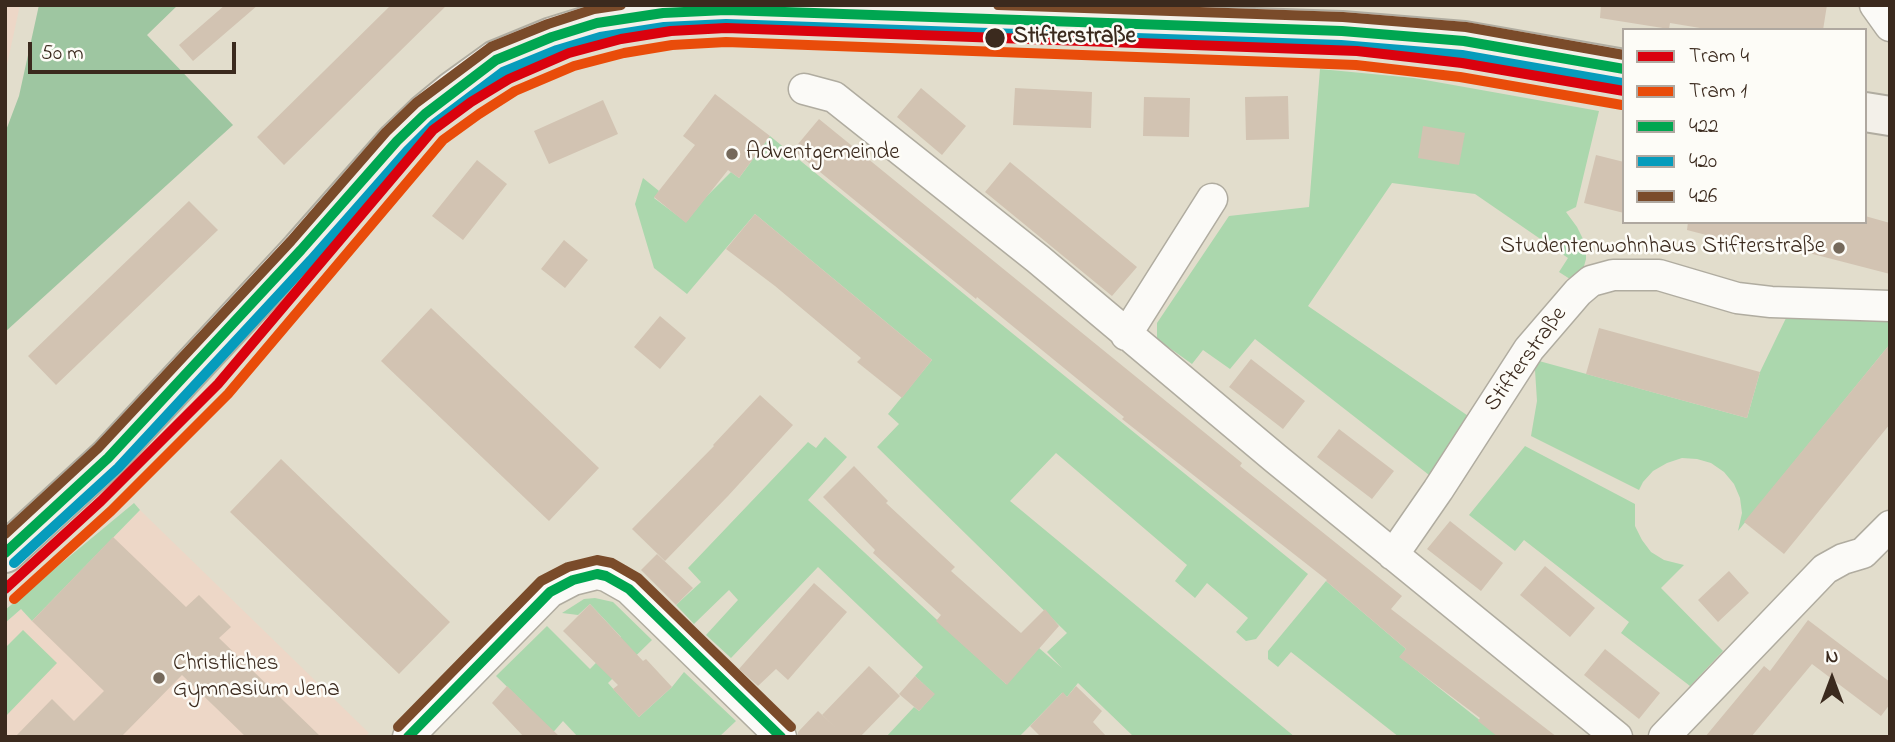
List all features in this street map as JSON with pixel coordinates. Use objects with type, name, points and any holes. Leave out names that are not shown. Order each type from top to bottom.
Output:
[{"type":"street","points":[[1875,5],[1890,26]]},
{"type":"street","points":[[5,553],[108,458],[301,250],[397,141],[425,114],[496,61],[552,37],[597,23],[663,13],[726,10],[1342,31],[1464,41],[1622,69]]},
{"type":"street","points":[[804,89],[834,97],[1038,259],[1126,335],[1617,737]]},
{"type":"street","points":[[1867,112],[1890,117]]},
{"type":"street","points":[[1126,335],[1212,199]]},
{"type":"street","name":"Stifterstraße","points":[[1393,555],[1529,349],[1578,292],[1591,281],[1613,275],[1659,275],[1737,298],[1771,302],[1890,306]]},
{"type":"street","points":[[1664,737],[1825,569],[1843,559],[1863,553],[1890,526]]},
{"type":"street","points":[[408,737],[550,592],[572,580],[597,575],[606,576],[629,589],[781,737]]},
{"type":"shaded area","points":[[5,5],[20,5],[5,74]]},
{"type":"shaded area","name":"Christliches Gymnasium Jena","points":[[140,510],[369,733],[365,737],[5,737],[5,623],[21,609],[32,621]]},
{"type":"green space","points":[[39,5],[178,5],[147,35],[233,125],[5,332],[5,133],[19,96]]},
{"type":"green space","points":[[1320,69],[1414,78],[1599,111],[1576,207],[1566,212],[1586,245],[1586,259],[1581,277],[1573,281],[1559,272],[1568,258],[1475,194],[1392,183],[1308,306],[1477,422],[1438,482],[1255,339],[1230,369],[1203,350],[1192,364],[1157,339],[1157,323],[1229,216],[1309,207]]},
{"type":"green space","points":[[770,136],[1308,574],[1256,639],[1246,641],[1236,632],[1248,618],[1207,583],[1195,598],[1175,581],[1187,565],[1056,453],[1010,501],[1295,737],[1134,737],[1078,683],[1067,697],[1062,693],[1019,737],[886,737],[914,707],[919,711],[934,694],[915,676],[923,667],[818,567],[731,658],[706,635],[738,600],[729,590],[694,624],[676,605],[701,582],[688,568],[808,442],[816,448],[825,437],[847,457],[808,500],[1006,684],[1039,648],[1062,668],[1047,652],[1067,633],[877,447],[899,424],[888,414],[932,360],[755,214],[687,294],[654,268],[635,204],[643,178],[659,191],[654,198],[686,222],[731,172],[739,178]]},
{"type":"green space","points":[[1787,316],[1890,320],[1890,344],[1738,531],[1742,513],[1740,498],[1734,484],[1724,472],[1711,463],[1682,458],[1667,463],[1653,471],[1639,490],[1531,436],[1537,401],[1535,370],[1539,361],[1747,418],[1760,372]]},
{"type":"green space","points":[[1525,446],[1635,504],[1635,526],[1651,552],[1664,560],[1684,565],[1661,588],[1723,651],[1690,686],[1621,633],[1629,622],[1524,540],[1515,551],[1469,515]]},
{"type":"green space","points":[[134,503],[140,510],[32,621],[21,609],[5,623],[5,610]]},
{"type":"green space","points":[[1326,581],[1406,649],[1400,657],[1501,737],[1399,737],[1291,652],[1278,667],[1268,659],[1268,651]]},
{"type":"green space","points":[[595,598],[613,602],[652,640],[608,683],[639,717],[672,687],[684,672],[736,721],[719,737],[578,737],[563,721],[549,737],[528,707],[496,676],[547,626],[590,669],[621,637],[590,604],[578,615],[562,613],[584,599]]},
{"type":"green space","points":[[23,630],[57,663],[5,717],[5,648]]},
{"type":"building","points":[[225,5],[258,5],[193,61],[179,45]]},
{"type":"building","points":[[391,5],[447,5],[284,165],[257,137]]},
{"type":"building","points":[[1601,5],[1827,5],[1823,28],[1700,28],[1670,23],[1669,28],[1663,28],[1600,18]]},
{"type":"building","points":[[921,88],[966,126],[942,155],[897,117]]},
{"type":"building","points":[[1015,88],[1092,92],[1091,128],[1013,125]]},
{"type":"building","points":[[715,94],[770,136],[739,178],[728,170],[686,223],[654,197],[695,145],[683,136]]},
{"type":"building","points":[[1288,96],[1289,139],[1246,140],[1245,97]]},
{"type":"building","points":[[1144,97],[1190,98],[1189,137],[1143,136]]},
{"type":"building","points":[[603,100],[618,134],[549,164],[534,131]]},
{"type":"building","points":[[819,119],[1402,596],[1391,609],[1557,737],[1498,737],[1478,721],[1480,718],[1399,657],[1406,649],[1327,580],[1122,419],[1124,417],[793,150]]},
{"type":"building","points":[[1423,126],[1465,133],[1459,165],[1418,158]]},
{"type":"building","name":"Studentenwohnhaus Stifterstraße","points":[[1596,155],[1622,162],[1622,212],[1584,203]]},
{"type":"building","points":[[477,160],[507,184],[463,240],[432,216]]},
{"type":"building","points":[[1010,162],[1137,267],[1112,296],[985,192]]},
{"type":"building","points":[[189,201],[218,230],[56,385],[28,356]]},
{"type":"building","points":[[755,214],[932,360],[902,398],[857,362],[861,358],[726,249]]},
{"type":"building","name":"Studentenwohnhaus Stifterstraße","points":[[1867,217],[1890,223],[1890,274],[1774,244],[1772,252],[1687,230],[1688,224],[1867,224]]},
{"type":"building","points":[[564,240],[588,260],[565,288],[541,269]]},
{"type":"building","points":[[431,308],[599,468],[549,521],[381,361]]},
{"type":"building","points":[[660,316],[686,338],[660,369],[634,347]]},
{"type":"building","points":[[1599,328],[1760,372],[1747,418],[1586,374]]},
{"type":"building","points":[[1890,344],[1890,424],[1784,554],[1744,522]]},
{"type":"building","points":[[1251,359],[1305,401],[1283,429],[1229,387]]},
{"type":"building","points":[[760,395],[793,425],[665,561],[632,529]]},
{"type":"building","points":[[1339,429],[1394,471],[1372,499],[1317,457]]},
{"type":"building","points":[[281,459],[450,622],[399,674],[230,512]]},
{"type":"building","points":[[854,466],[888,501],[886,503],[955,567],[951,571],[1021,633],[1045,609],[1059,626],[1007,685],[936,621],[941,615],[873,553],[875,550],[823,497]]},
{"type":"building","points":[[1450,521],[1503,563],[1481,591],[1427,549]]},
{"type":"building","points":[[113,537],[186,607],[199,595],[231,627],[219,638],[321,737],[246,737],[182,675],[121,737],[15,737],[52,699],[74,721],[104,691],[32,621]]},
{"type":"building","points":[[657,554],[693,588],[676,605],[641,570]]},
{"type":"building","points":[[1545,566],[1595,608],[1570,637],[1520,595]]},
{"type":"building","points":[[1729,571],[1749,593],[1718,622],[1698,600]]},
{"type":"building","points":[[814,583],[847,612],[788,680],[776,669],[758,686],[739,669]]},
{"type":"building","points":[[590,604],[643,661],[646,659],[672,687],[639,717],[613,689],[618,685],[563,631]]},
{"type":"building","points":[[1808,620],[1890,682],[1890,704],[1881,716],[1812,664],[1751,737],[1705,737],[1764,666],[1770,671]]},
{"type":"building","points":[[1605,649],[1660,693],[1639,719],[1584,675]]},
{"type":"building","points":[[869,666],[900,696],[860,737],[798,737],[798,732],[818,711],[822,715]]},
{"type":"building","points":[[915,676],[935,694],[919,711],[899,694]]},
{"type":"building","points":[[507,686],[560,737],[524,737],[492,703]]},
{"type":"building","points":[[1076,686],[1102,711],[1093,722],[1107,737],[1041,737],[1030,726],[1063,692],[1067,697]]},
{"type":"tram line","name":"4","points":[[5,589],[101,501],[218,384],[433,130],[509,79],[569,53],[621,39],[671,31],[726,28],[1357,51],[1462,63],[1622,91]]},
{"type":"tram line","name":"1","points":[[14,599],[111,511],[228,394],[443,140],[515,91],[574,66],[624,53],[672,45],[726,42],[1356,65],[1460,77],[1622,105]]},
{"type":"transit line","name":"426","points":[[5,534],[98,448],[291,241],[386,132],[416,103],[491,47],[594,9],[621,5]]},
{"type":"transit line","name":"426","points":[[998,5],[1343,17],[1466,27],[1622,55]]},
{"type":"transit line","name":"422","points":[[5,553],[108,458],[301,250],[397,141],[425,114],[496,60],[552,37],[597,23],[663,13],[726,10],[1342,31],[1464,41],[1622,69]]},
{"type":"transit line","name":"420","points":[[14,563],[118,468],[434,124],[503,72],[557,50],[600,37],[664,27],[726,24],[1341,45],[1462,55],[1622,83]]},
{"type":"transit line","name":"426","points":[[398,727],[541,581],[568,567],[597,560],[612,563],[638,578],[791,727]]},
{"type":"transit line","name":"422","points":[[408,737],[550,592],[573,580],[597,574],[629,589],[781,737]]},
{"type":"place","name":"Stifterstraße","points":[[995,38]]},
{"type":"place","name":"Adventgemeinde","points":[[732,154]]},
{"type":"place","name":"Studentenwohnhaus Stifterstraße","points":[[1839,248]]},
{"type":"place","name":"Christliches Gymnasium Jena","points":[[159,678]]}]
